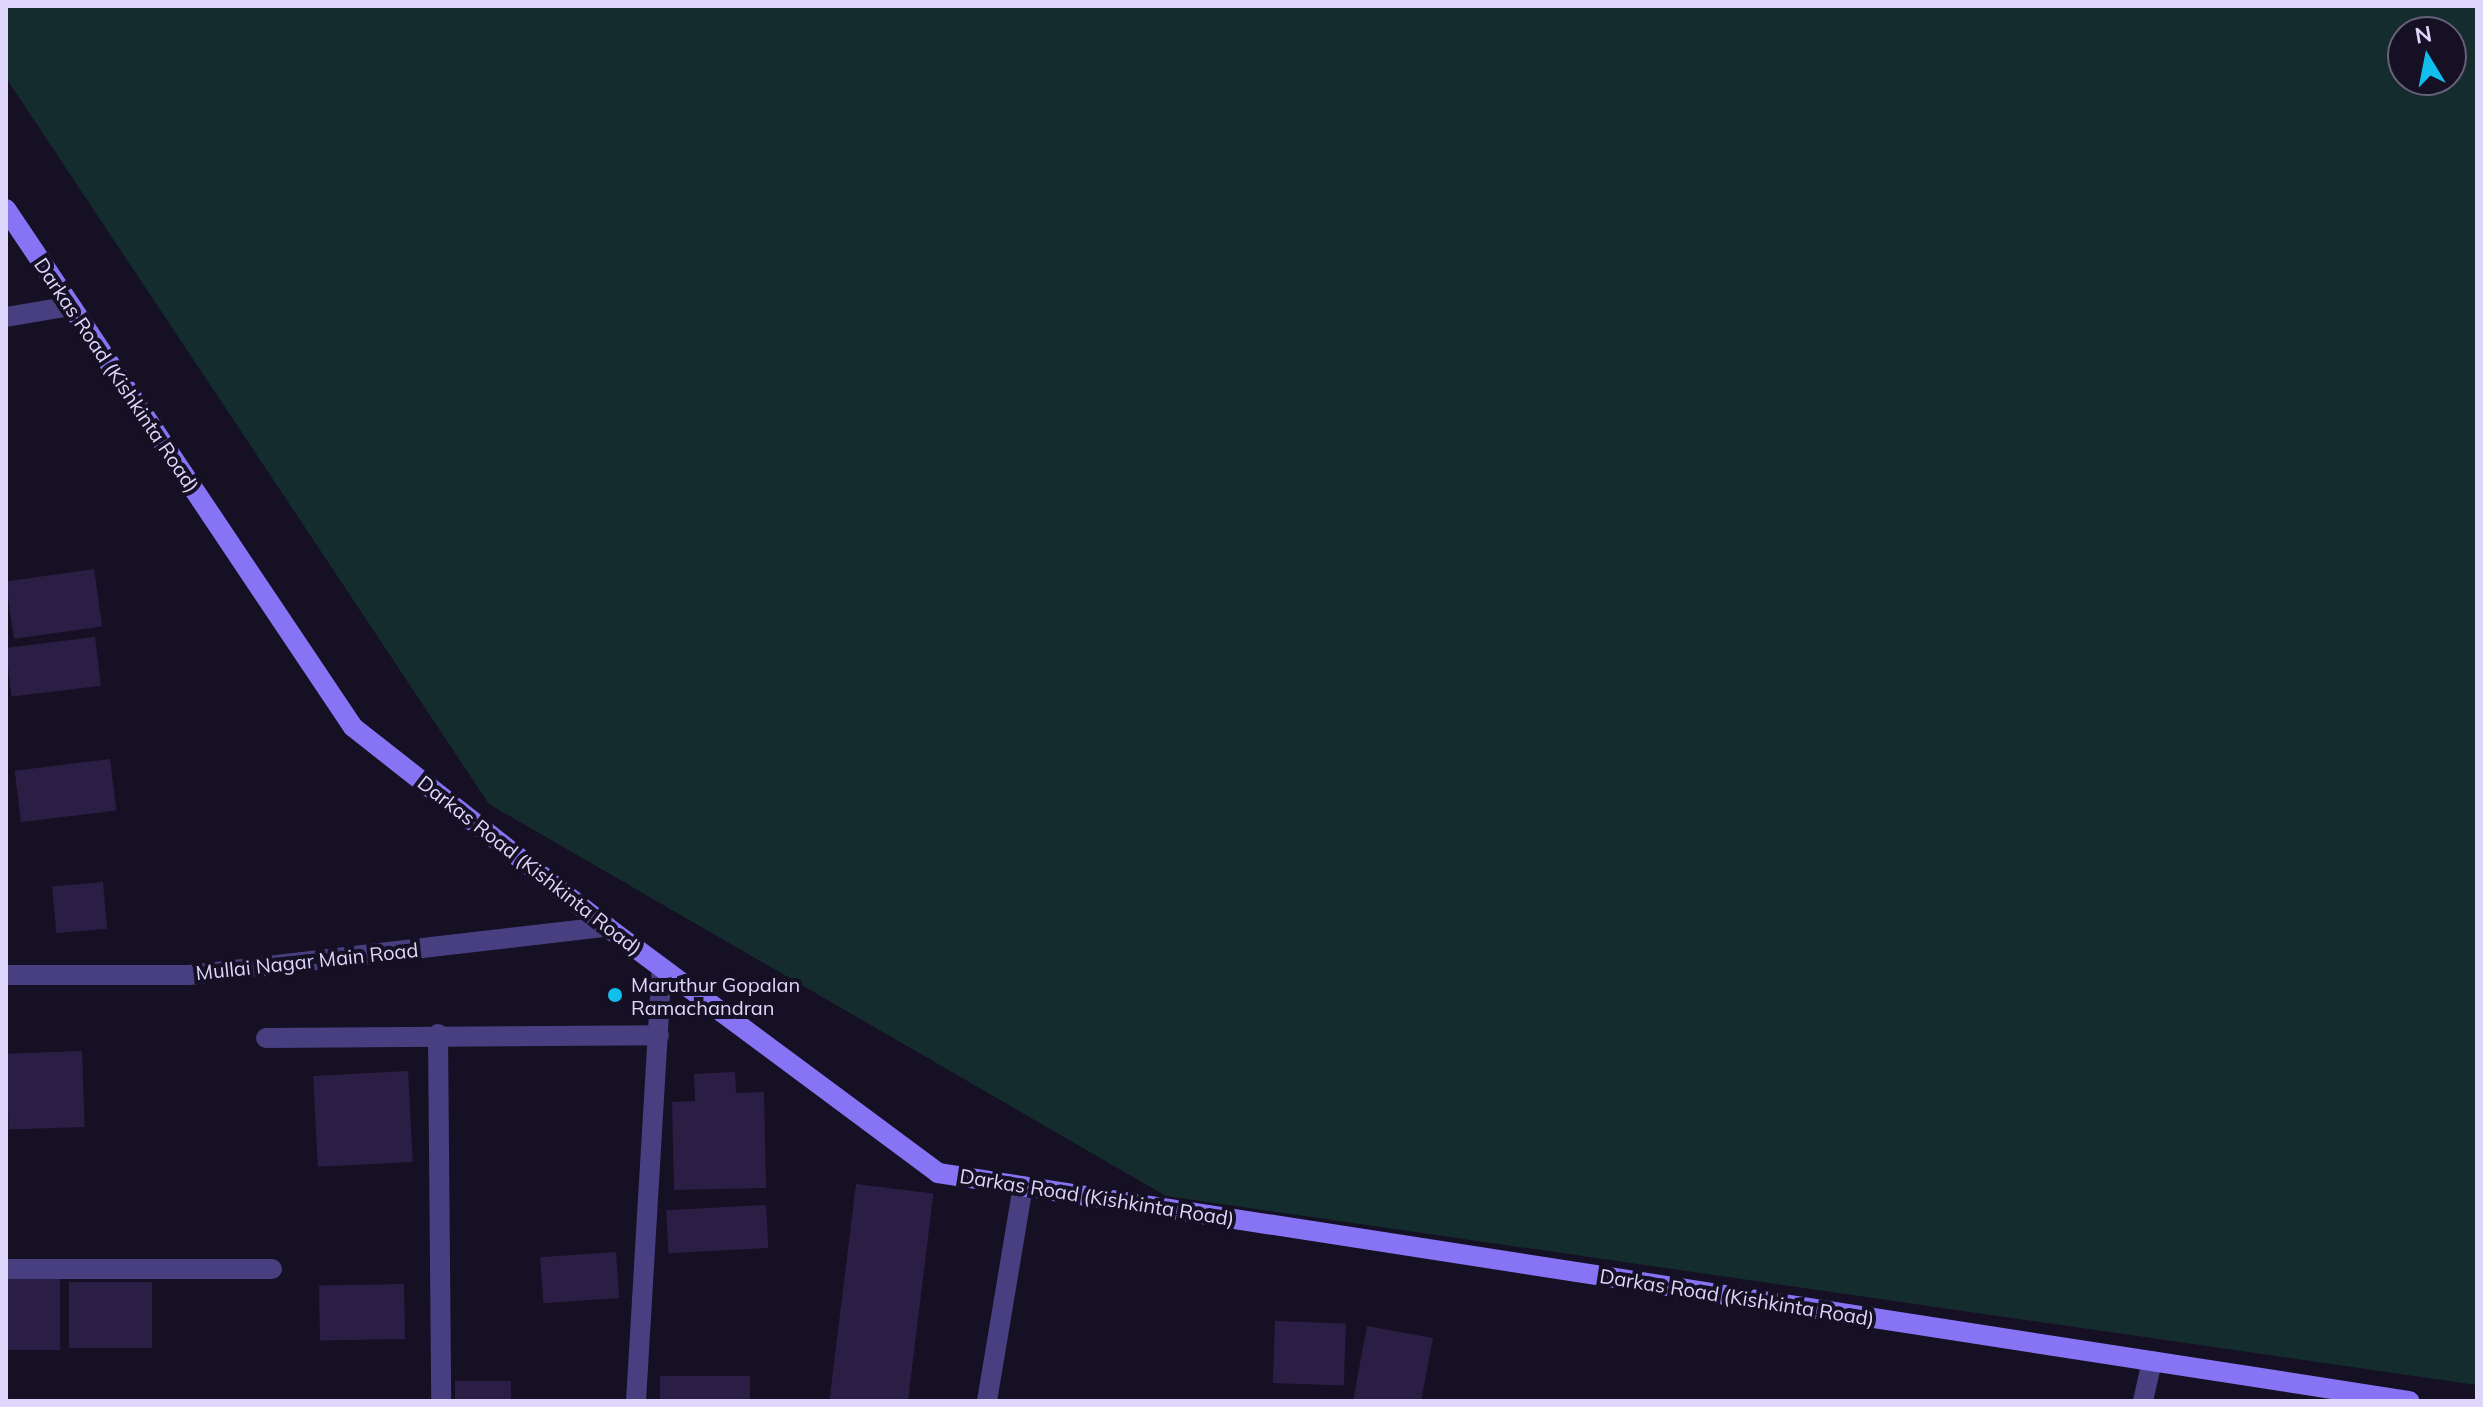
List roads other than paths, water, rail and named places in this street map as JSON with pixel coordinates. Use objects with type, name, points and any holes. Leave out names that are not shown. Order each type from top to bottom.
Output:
[{"type":"main road","name":"Darkas Road (Kishkinta Road)","points":[[6,209],[353,727],[662,969],[938,1173],[2409,1401]]},
{"type":"street","points":[[6,317],[71,306]]},
{"type":"street","name":"Mullai Nagar Main Road","points":[[7,968],[189,975],[607,927]]},
{"type":"street","points":[[636,1401],[662,969]]},
{"type":"street","points":[[266,1038],[438,1034],[659,1035]]},
{"type":"street","points":[[438,1034],[441,1401]]},
{"type":"street","points":[[987,1401],[1023,1186]]},
{"type":"street","points":[[6,1269],[272,1269]]},
{"type":"street","points":[[2143,1401],[2152,1361]]},
{"type":"place","name":"Maruthur Gopalan Ramachandran","points":[[615,995]]}]
